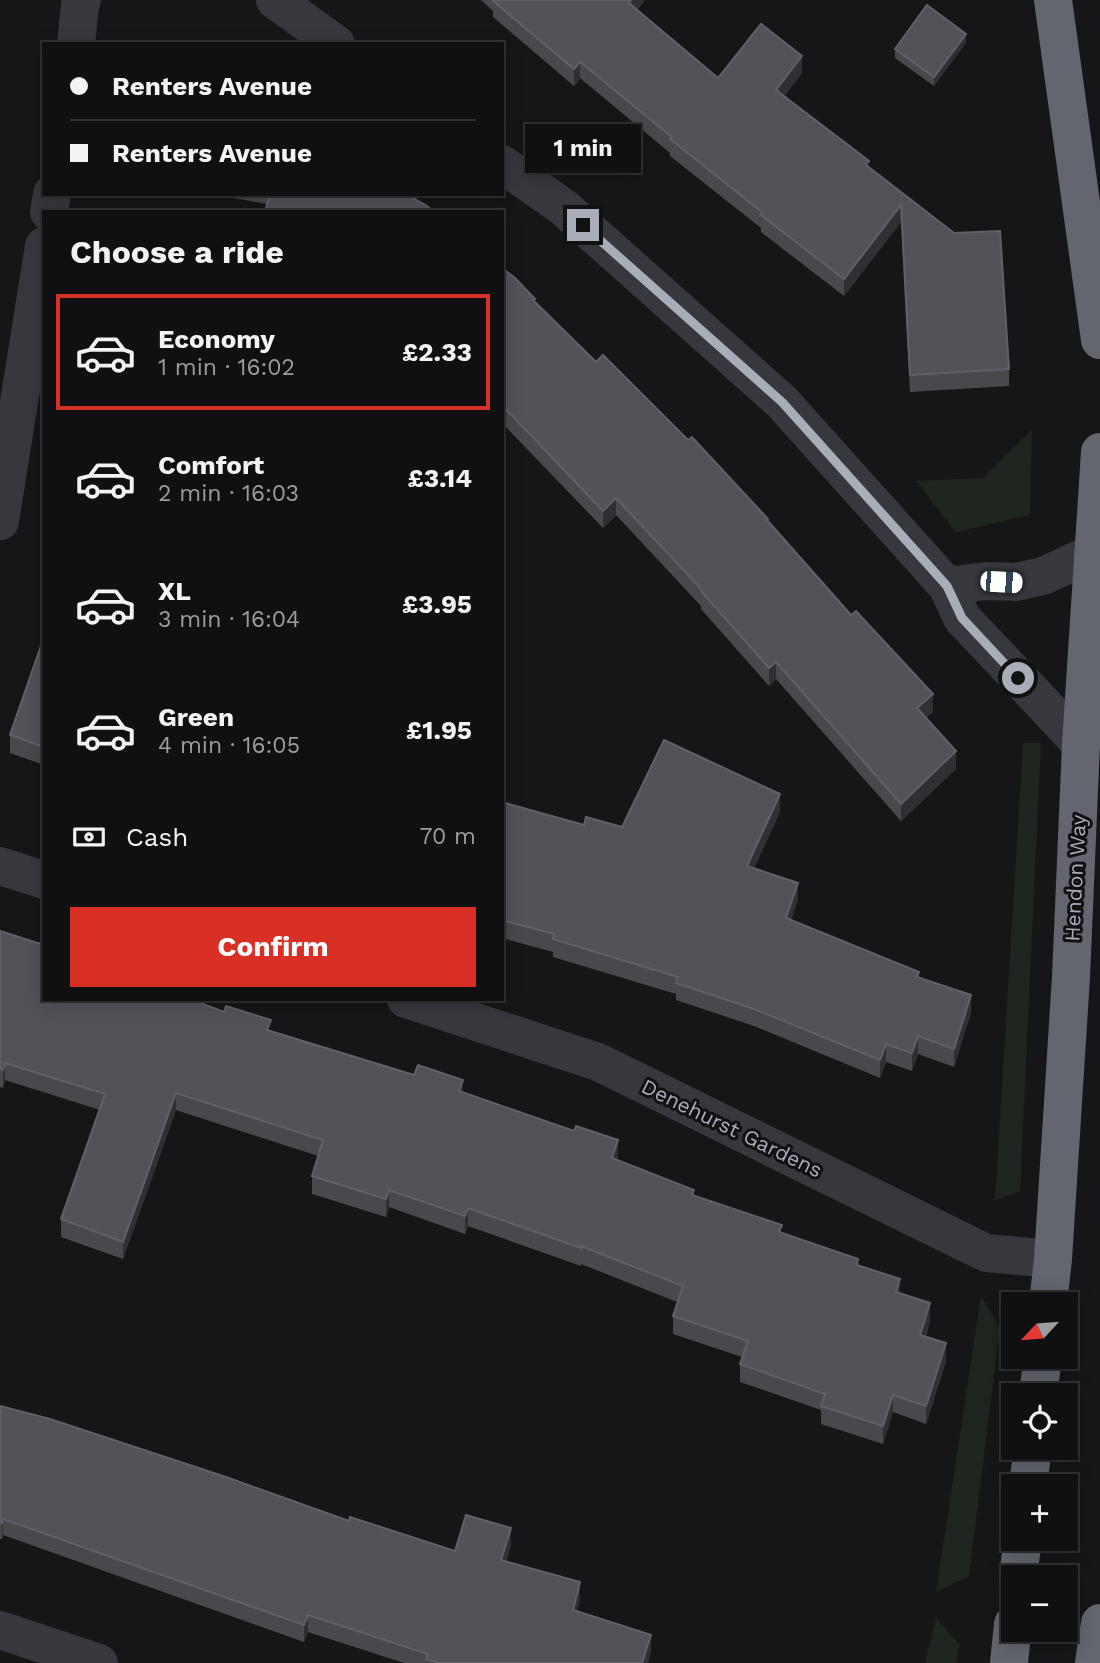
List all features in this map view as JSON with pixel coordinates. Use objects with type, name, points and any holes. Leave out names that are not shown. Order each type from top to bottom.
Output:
[{"type":"highway","points":[[1053,0],[1100,340]]},
{"type":"highway","name":"Hendon Way","points":[[1049,1292],[1070,991],[1081,744],[1100,452]]},
{"type":"highway","points":[[1094,1663],[1100,1623]]},
{"type":"highway","points":[[1009,1663],[1011,1642]]},
{"type":"street","points":[[76,42],[82,0]]},
{"type":"street","points":[[275,0],[333,42]]},
{"type":"street","points":[[504,165],[563,207],[782,402],[947,586],[962,618],[1081,744]]},
{"type":"street","points":[[0,521],[42,258]]},
{"type":"street","points":[[947,586],[986,581],[1016,582],[1043,576],[1093,553]]},
{"type":"street","points":[[0,866],[42,879]]},
{"type":"street","name":"Denehurst Gardens","points":[[412,1001],[598,1062],[980,1250],[1053,1259]]},
{"type":"street","points":[[0,1629],[99,1663]]},
{"type":"shaded area","points":[[1032,430],[1030,515],[956,532],[916,481],[983,478]]},
{"type":"shaded area","points":[[1023,743],[1041,743],[1020,1191],[995,1200]]},
{"type":"shaded area","points":[[981,1296],[1000,1328],[969,1576],[936,1592]]},
{"type":"shaded area","points":[[936,1618],[960,1645],[956,1663],[925,1663]]},
{"type":"building","points":[[494,0],[631,0],[629,3],[718,78],[761,24],[802,56],[776,90],[869,161],[866,165],[954,233],[1000,231],[1009,369],[910,375],[901,205],[844,279],[761,215],[763,213],[670,139],[672,137],[580,62],[574,69]]},
{"type":"building","points":[[927,5],[966,34],[934,77],[895,49]]},
{"type":"building","points":[[269,196],[410,196],[432,210],[266,210]]},
{"type":"building","points":[[504,270],[596,362],[603,355],[688,440],[692,437],[851,615],[856,611],[933,694],[917,708],[956,751],[901,804],[776,662],[769,668],[702,590],[616,498],[603,511],[504,407]]},
{"type":"building","points":[[42,643],[42,746],[10,735]]},
{"type":"building","points":[[664,740],[780,794],[747,866],[798,883],[786,918],[919,972],[917,977],[971,995],[954,1049],[918,1036],[912,1053],[886,1044],[880,1060],[754,1009],[676,983],[678,977],[553,939],[554,934],[504,921],[504,803],[584,825],[586,817],[622,827]]},
{"type":"building","points":[[0,931],[42,944],[42,1001],[195,1001],[224,1012],[226,1006],[271,1020],[267,1030],[414,1075],[418,1065],[463,1080],[459,1091],[574,1131],[576,1126],[618,1140],[612,1158],[694,1190],[692,1195],[782,1225],[779,1232],[858,1259],[857,1265],[900,1279],[896,1292],[930,1303],[920,1335],[946,1343],[926,1406],[893,1395],[883,1426],[821,1406],[825,1394],[740,1364],[748,1341],[673,1316],[683,1286],[581,1246],[468,1208],[465,1216],[389,1190],[386,1199],[312,1176],[323,1140],[176,1093],[123,1242],[61,1219],[105,1094],[5,1063],[3,1070],[0,1069]]},
{"type":"building","points":[[0,1406],[50,1419],[349,1521],[350,1517],[455,1551],[466,1515],[511,1528],[501,1560],[580,1582],[573,1610],[651,1635],[642,1663],[439,1663],[426,1659],[428,1654],[308,1615],[304,1625],[3,1519],[2,1523]]},
{"type":"route","points":[[583,225],[782,402],[947,586],[962,618],[1018,678]]}]
